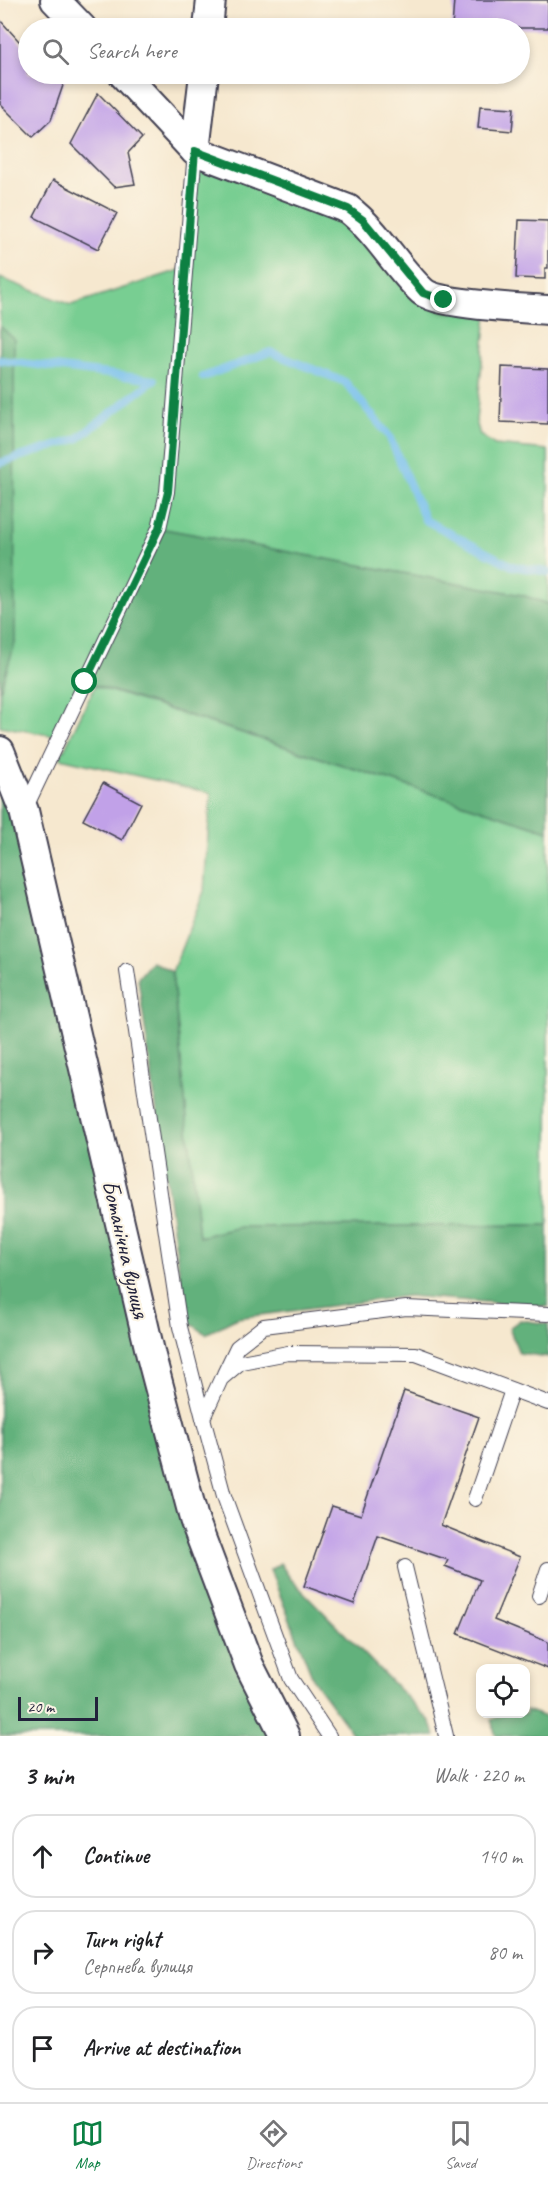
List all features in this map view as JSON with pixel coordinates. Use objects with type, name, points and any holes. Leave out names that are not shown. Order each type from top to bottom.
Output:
[{"type":"street","points":[[56,0],[73,18]]},
{"type":"street","points":[[209,18],[211,0]]},
{"type":"street","points":[[132,84],[195,151],[348,209],[363,220],[423,293],[444,300],[548,310]]},
{"type":"street","points":[[195,151],[203,84]]},
{"type":"street","name":"Ботанічна вулиця","points":[[0,751],[24,811],[151,1356],[194,1519],[249,1665],[285,1736]]},
{"type":"lane","points":[[24,811],[159,528],[168,492],[195,151]]},
{"type":"lane","points":[[126,971],[180,1327],[203,1418],[224,1496],[291,1678],[329,1736]]},
{"type":"lane","points":[[203,1418],[237,1347],[264,1326],[406,1308],[548,1314]]},
{"type":"lane","points":[[221,1379],[241,1362],[288,1353],[416,1354],[548,1403]]},
{"type":"lane","points":[[476,1499],[512,1390]]},
{"type":"lane","points":[[405,1567],[446,1736]]},
{"type":"lane","points":[[539,1596],[548,1569]]},
{"type":"green space","points":[[195,151],[348,209],[424,293],[488,304],[476,421],[480,435],[495,445],[548,450],[548,604],[522,595],[159,528],[60,737],[0,726],[0,691],[15,643],[0,557],[0,278],[71,305],[186,268]]},
{"type":"green space","points":[[0,326],[14,339],[15,643],[0,691]]},
{"type":"green space","points":[[159,528],[522,595],[548,604],[548,831],[85,682]]},
{"type":"green space","points":[[95,686],[548,831],[548,1225],[240,1227],[199,1237],[172,972],[204,891],[211,793],[60,758]]},
{"type":"green space","points":[[0,768],[144,1350],[280,1736],[0,1736]]},
{"type":"green space","points":[[152,961],[172,972],[199,1237],[240,1227],[548,1225],[548,1307],[408,1296],[237,1318],[206,1334],[186,1320],[138,978]]},
{"type":"green space","points":[[520,1320],[548,1324],[548,1357],[519,1353],[509,1328]]},
{"type":"green space","points":[[280,1563],[290,1578],[431,1722],[435,1736],[354,1736],[314,1681],[270,1570]]},
{"type":"green space","points":[[530,1711],[548,1718],[548,1736],[496,1736],[491,1720],[530,1718]]},
{"type":"building","points":[[454,0],[548,0],[548,28],[530,28],[530,18],[453,18]]},
{"type":"building","points":[[0,20],[18,40],[18,84],[64,84],[51,120],[33,137],[0,104]]},
{"type":"building","points":[[98,93],[142,138],[128,153],[135,184],[114,187],[71,144]]},
{"type":"building","points":[[480,106],[514,108],[512,131],[478,128]]},
{"type":"building","points":[[53,180],[117,213],[98,249],[34,217]]},
{"type":"building","points":[[519,220],[548,221],[548,268],[545,268],[545,279],[516,278]]},
{"type":"building","points":[[502,367],[548,369],[548,424],[500,422]]},
{"type":"building","points":[[103,783],[141,803],[122,840],[83,820]]},
{"type":"building","points":[[404,1391],[479,1417],[441,1525],[520,1557],[494,1620],[548,1642],[548,1669],[458,1634],[480,1580],[445,1566],[448,1560],[378,1536],[354,1604],[304,1586],[332,1506],[361,1515]]},
{"type":"waterway","points":[[203,377],[270,352],[345,382],[389,436],[425,520],[512,566],[548,572]]},
{"type":"waterway","points":[[0,360],[154,380]]},
{"type":"waterway","points":[[0,463],[77,439],[154,380]]},
{"type":"route","points":[[85,682],[159,528],[168,492],[195,151],[348,209],[363,220],[423,293],[444,300]]}]
